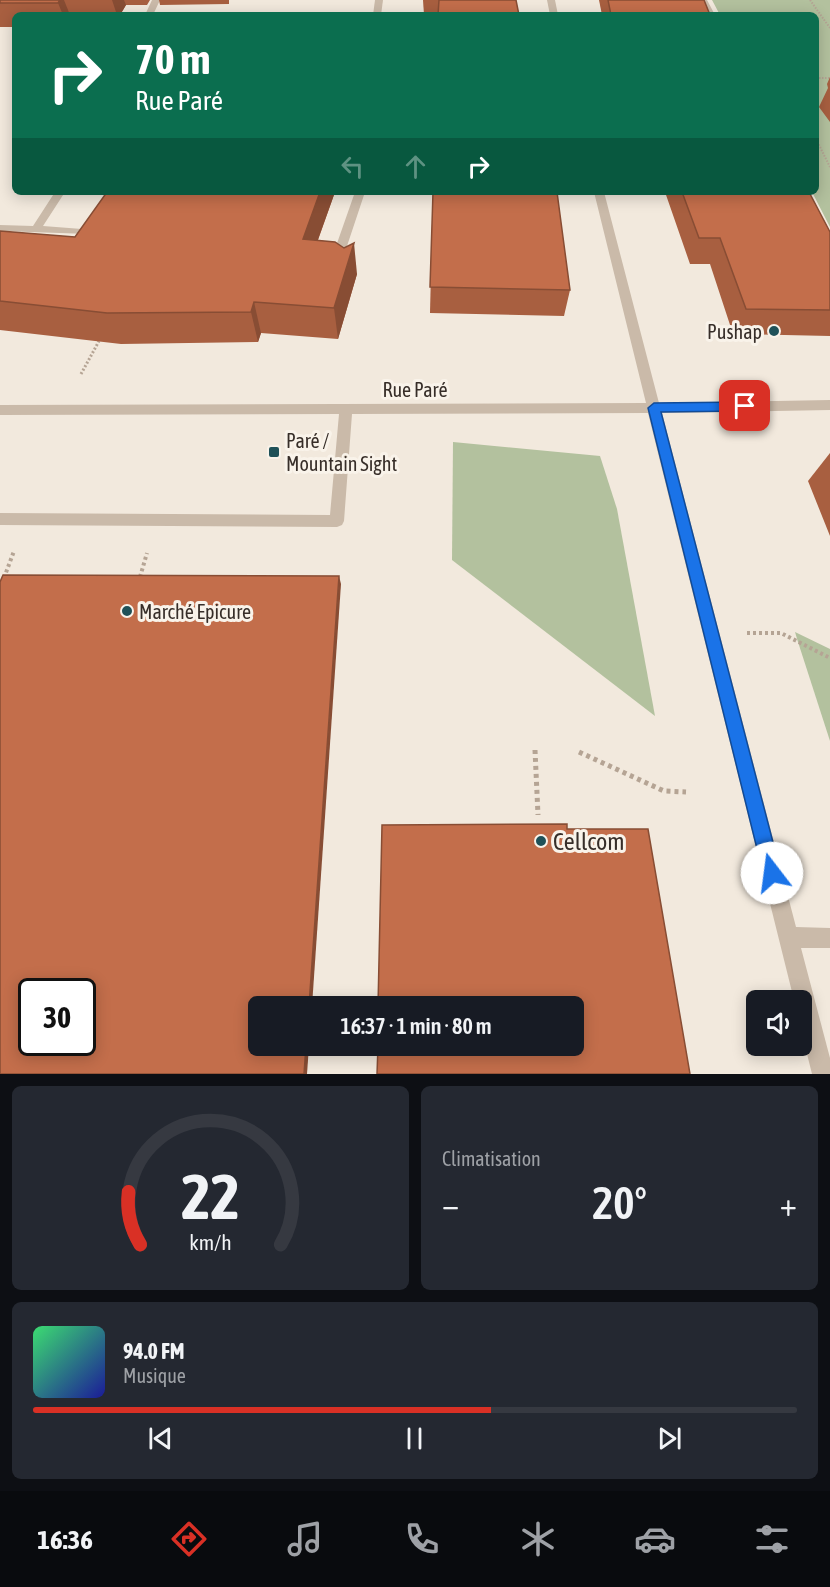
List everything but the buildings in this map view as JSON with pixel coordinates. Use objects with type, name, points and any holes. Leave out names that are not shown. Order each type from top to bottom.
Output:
[{"type":"street","points":[[36,229],[58,195]]},
{"type":"street","points":[[0,228],[85,232],[111,195]]},
{"type":"street","points":[[346,273],[350,262],[340,249],[359,195]]},
{"type":"street","points":[[600,195],[823,1074]]},
{"type":"street","name":"Rue Paré","points":[[0,411],[830,405]]},
{"type":"street","points":[[0,519],[337,521],[346,409]]},
{"type":"street","points":[[788,937],[830,938]]},
{"type":"path","points":[[819,13],[830,28]]},
{"type":"path","points":[[819,145],[830,167]]},
{"type":"path","points":[[81,374],[99,341]]},
{"type":"path","points":[[140,583],[146,556]]},
{"type":"path","points":[[129,577],[141,576]]},
{"type":"path","points":[[2,584],[5,577],[16,577]]},
{"type":"path","points":[[744,633],[781,633],[830,658]]},
{"type":"path","points":[[535,750],[538,815]]},
{"type":"path","points":[[579,752],[664,791],[686,792]]},
{"type":"green space","points":[[712,0],[830,0],[830,227],[814,195],[819,195],[819,12],[718,12]]},
{"type":"green space","points":[[453,442],[600,456],[617,509],[655,716],[452,560]]},
{"type":"green space","points":[[795,632],[830,649],[830,741],[798,642]]},
{"type":"place","name":"Pushap","points":[[774,331]]},
{"type":"place","name":"Paré / Mountain Sight","points":[[274,452]]},
{"type":"place","name":"Marché Epicure","points":[[127,611]]},
{"type":"place","name":"Cellcom","points":[[541,841]]},
{"type":"route","points":[[745,406],[654,408],[772,873]]}]
